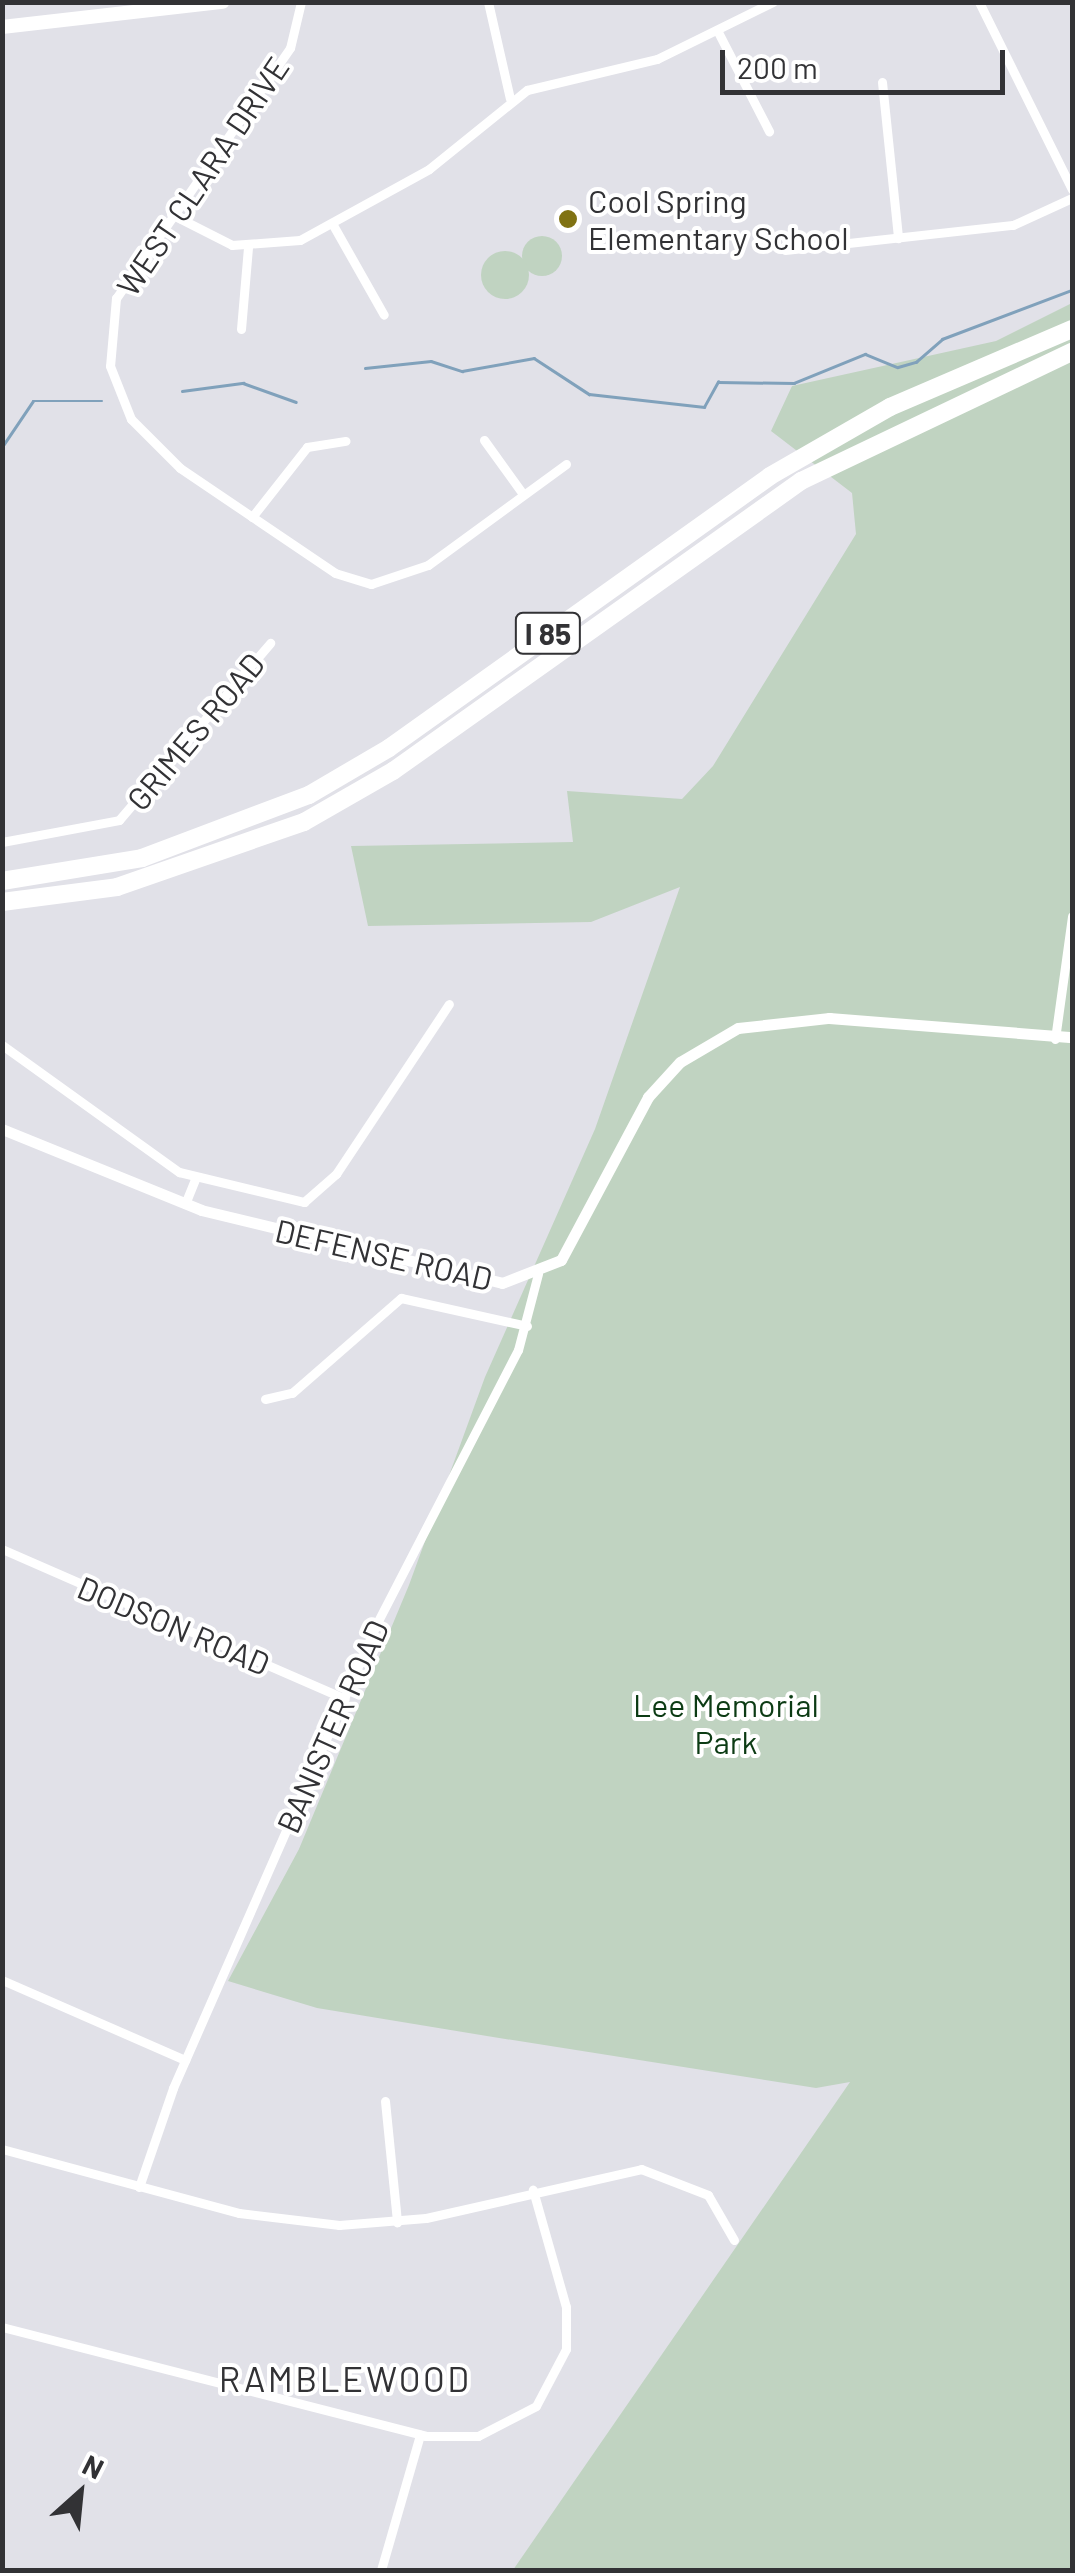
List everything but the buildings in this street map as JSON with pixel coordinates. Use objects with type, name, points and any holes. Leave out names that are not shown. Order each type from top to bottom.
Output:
[{"type":"highway","name":"I 85","points":[[2,881],[142,858],[309,795],[389,748],[770,476],[890,407],[1072,329]]},
{"type":"highway","name":"I 85","points":[[2,902],[157,876],[304,822],[435,742],[801,481],[1072,352]]},
{"type":"main road","points":[[2,27],[139,7],[223,2]]},
{"type":"street","name":"WEST CLARA DRIVE","points":[[301,2],[290,48],[116,298],[114,385],[142,437],[252,517],[346,578],[387,583],[428,564],[566,464]]},
{"type":"street","points":[[488,2],[510,100]]},
{"type":"street","points":[[172,214],[248,247],[333,225],[429,169],[510,100],[657,60],[773,2]]},
{"type":"street","points":[[979,2],[1072,189]]},
{"type":"street","points":[[717,30],[769,131]]},
{"type":"street","points":[[882,82],[898,238]]},
{"type":"street","points":[[784,250],[1013,225],[1072,198]]},
{"type":"street","points":[[333,225],[384,314]]},
{"type":"street","points":[[241,329],[248,247]]},
{"type":"street","points":[[484,440],[523,494]]},
{"type":"street","points":[[252,517],[307,447],[346,441]]},
{"type":"street","name":"GRIMES ROAD","points":[[2,842],[119,820],[270,642]]},
{"type":"street","points":[[1054,1039],[1072,916]]},
{"type":"street","points":[[2,1045],[195,1179],[317,1198],[449,1004]]},
{"type":"street","name":"DEFENSE ROAD","points":[[2,1128],[185,1204],[473,1281],[538,1274],[575,1241],[648,1096],[720,1036],[806,1017],[1054,1039],[1072,1037]]},
{"type":"street","points":[[185,1204],[195,1179]]},
{"type":"street","name":"BANISTER ROAD","points":[[138,2188],[185,2060],[345,1699],[527,1326],[538,1274]]},
{"type":"street","points":[[265,1399],[310,1379],[392,1300],[527,1326]]},
{"type":"street","name":"DODSON ROAD","points":[[2,1550],[345,1699]]},
{"type":"street","points":[[2,1980],[185,2060]]},
{"type":"street","points":[[384,2101],[396,2222]]},
{"type":"street","points":[[2,2148],[138,2188],[274,2219],[396,2222],[606,2170],[661,2173],[718,2204],[734,2240]]},
{"type":"street","points":[[2,2327],[420,2434],[494,2432],[524,2416],[554,2381],[568,2319],[534,2190]]},
{"type":"street","points":[[380,2570],[420,2434]]},
{"type":"green space","points":[[542,236],[556,242],[562,256],[556,270],[542,276],[528,270],[522,256],[528,242]]},
{"type":"green space","points":[[505,251],[522,258],[529,275],[522,292],[505,299],[488,292],[481,275],[488,258]]},
{"type":"green space","name":"Lee Memorial Park","points":[[1072,303],[1072,2570],[513,2570],[850,2082],[816,2088],[493,2037],[317,2008],[228,1981],[299,1849],[409,1585],[485,1377],[595,1129],[680,887],[591,922],[368,926],[351,846],[573,842],[567,791],[682,799],[713,766],[856,534],[852,493],[771,431],[792,386],[996,341]]},
{"type":"waterway","points":[[365,368],[431,361],[462,371],[534,358],[589,394],[704,407],[718,382],[794,383],[865,354],[898,367],[916,362],[942,339],[1072,290]]},
{"type":"waterway","points":[[182,391],[243,383],[296,402]]},
{"type":"waterway","points":[[2,447],[33,401],[102,401]]},
{"type":"place","name":"Cool Spring Elementary School","points":[[568,219]]},
{"type":"district","name":"RAMBLEWOOD","points":[[345,2378]]}]
